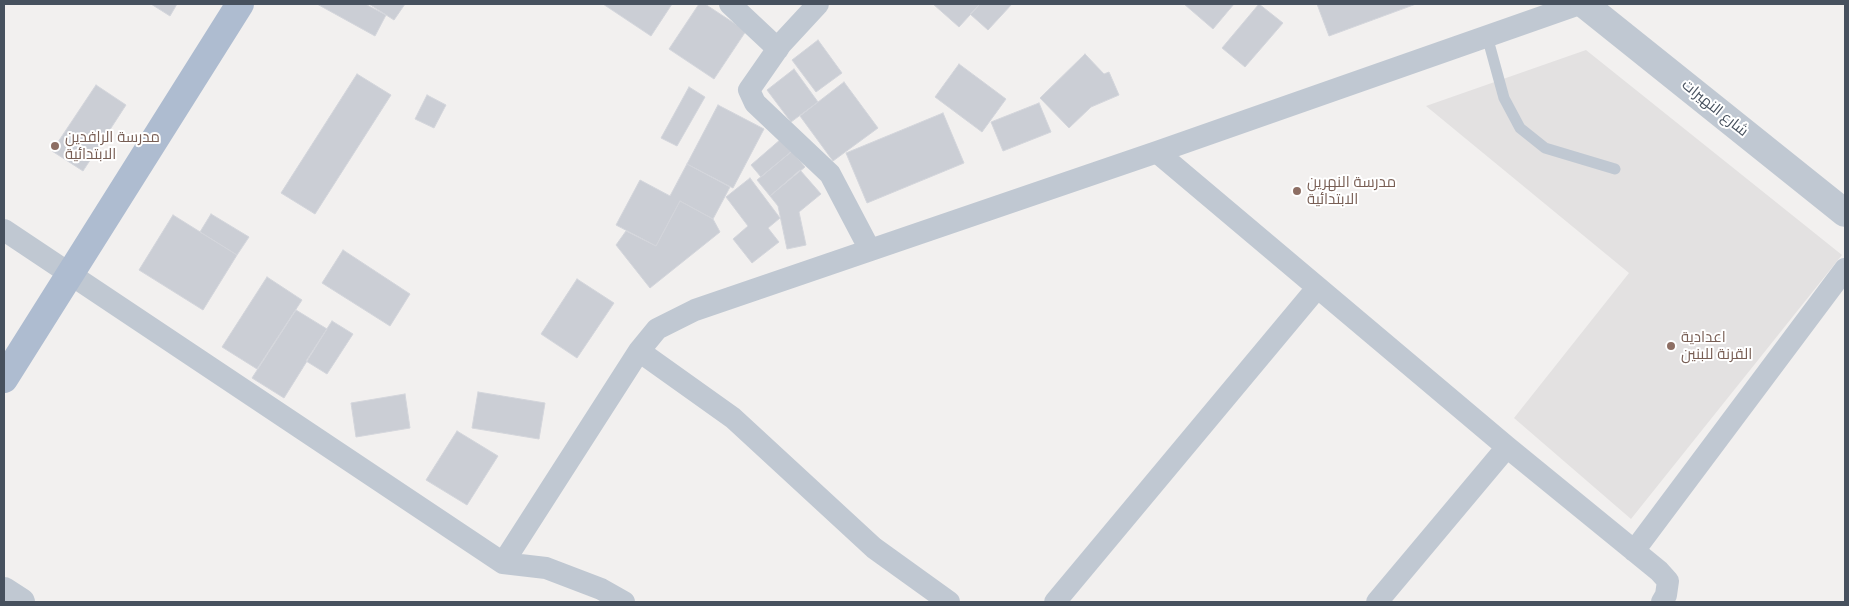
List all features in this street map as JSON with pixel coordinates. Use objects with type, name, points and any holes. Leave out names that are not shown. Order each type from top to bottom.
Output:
[{"type":"main road","points":[[4,380],[240,4]]},
{"type":"street","points":[[730,4],[778,49]]},
{"type":"street","points":[[818,4],[778,49],[749,90],[755,103],[830,174],[870,250]]},
{"type":"street","points":[[503,563],[639,351],[657,329],[695,310],[1157,152],[1580,4]]},
{"type":"street","name":"شارع النهيرات","points":[[1584,4],[1845,213]]},
{"type":"street","points":[[1157,152],[1668,581],[1666,595],[1662,602]]},
{"type":"street","points":[[4,230],[503,563],[546,568],[600,589],[624,602]]},
{"type":"street","points":[[1634,551],[1845,268]]},
{"type":"street","points":[[1055,602],[1317,288]]},
{"type":"street","points":[[639,351],[733,418],[874,548],[949,602]]},
{"type":"street","points":[[1377,602],[1507,447]]},
{"type":"street","points":[[4,591],[21,602]]},
{"type":"lane","points":[[1487,36],[1504,98],[1520,128],[1545,148],[1614,169]]},
{"type":"shaded area","name":"اعدادية القرنة للبنين","points":[[1586,50],[1842,255],[1631,519],[1514,418],[1629,273],[1426,106]]},
{"type":"building","points":[[151,4],[177,4],[170,16]]},
{"type":"building","points":[[317,4],[365,4],[386,15],[375,36]]},
{"type":"building","points":[[369,4],[405,4],[394,20]]},
{"type":"building","points":[[603,4],[672,4],[651,36]]},
{"type":"building","points":[[699,4],[705,4],[746,31],[714,79],[669,49]]},
{"type":"building","points":[[933,4],[980,4],[959,27]]},
{"type":"building","points":[[980,4],[1012,4],[988,30],[970,14]]},
{"type":"building","points":[[1184,4],[1234,4],[1213,29]]},
{"type":"building","points":[[1259,4],[1283,23],[1245,67],[1222,48]]},
{"type":"building","points":[[1317,4],[1416,4],[1329,36]]},
{"type":"building","points":[[818,40],[842,73],[816,92],[792,60]]},
{"type":"building","points":[[1085,54],[1104,74],[1109,72],[1119,95],[1091,107],[1069,128],[1040,98]]},
{"type":"building","points":[[959,64],[1006,99],[982,132],[935,97]]},
{"type":"building","points":[[794,69],[818,102],[791,122],[767,90]]},
{"type":"building","points":[[357,74],[391,95],[315,214],[281,193]]},
{"type":"building","points":[[844,82],[878,128],[833,161],[800,116]]},
{"type":"building","points":[[96,85],[126,105],[83,171],[52,151]]},
{"type":"building","points":[[689,87],[705,97],[677,146],[661,138]]},
{"type":"building","points":[[427,95],[446,105],[434,128],[415,119]]},
{"type":"building","points":[[1039,103],[1051,132],[1003,151],[991,122]]},
{"type":"building","points":[[718,105],[764,129],[733,188],[687,164]]},
{"type":"building","points":[[943,113],[964,163],[867,203],[846,153]]},
{"type":"building","points":[[781,139],[791,152],[761,177],[751,165]]},
{"type":"building","points":[[792,151],[805,167],[770,196],[757,180]]},
{"type":"building","points":[[687,164],[730,187],[713,219],[680,201],[656,246],[616,225],[640,180],[670,196]]},
{"type":"building","points":[[800,170],[821,194],[799,212],[806,245],[787,249],[778,206],[770,196]]},
{"type":"building","points":[[750,178],[780,218],[768,228],[779,242],[752,263],[733,239],[748,226],[726,197]]},
{"type":"building","points":[[680,201],[713,219],[720,232],[650,288],[616,245],[626,231],[656,246]]},
{"type":"building","points":[[211,214],[249,237],[237,255],[200,232]]},
{"type":"building","points":[[173,215],[237,255],[203,310],[139,270]]},
{"type":"building","points":[[343,250],[410,294],[390,326],[322,283]]},
{"type":"building","points":[[267,277],[302,300],[257,369],[222,347]]},
{"type":"building","points":[[577,279],[614,303],[577,358],[541,334]]},
{"type":"building","points":[[296,310],[327,329],[284,398],[252,378]]},
{"type":"building","points":[[332,321],[353,334],[327,374],[306,361]]},
{"type":"building","points":[[478,392],[545,403],[539,439],[472,428]]},
{"type":"building","points":[[405,394],[410,428],[356,437],[351,403]]},
{"type":"building","points":[[457,431],[498,456],[467,505],[426,480]]},
{"type":"place","name":"مدرسة الرافدين الابتدائية","points":[[55,146]]},
{"type":"place","name":"مدرسة النهرين الابتدائية","points":[[1297,191]]},
{"type":"place","name":"اعدادية القرنة للبنين","points":[[1671,346]]}]
